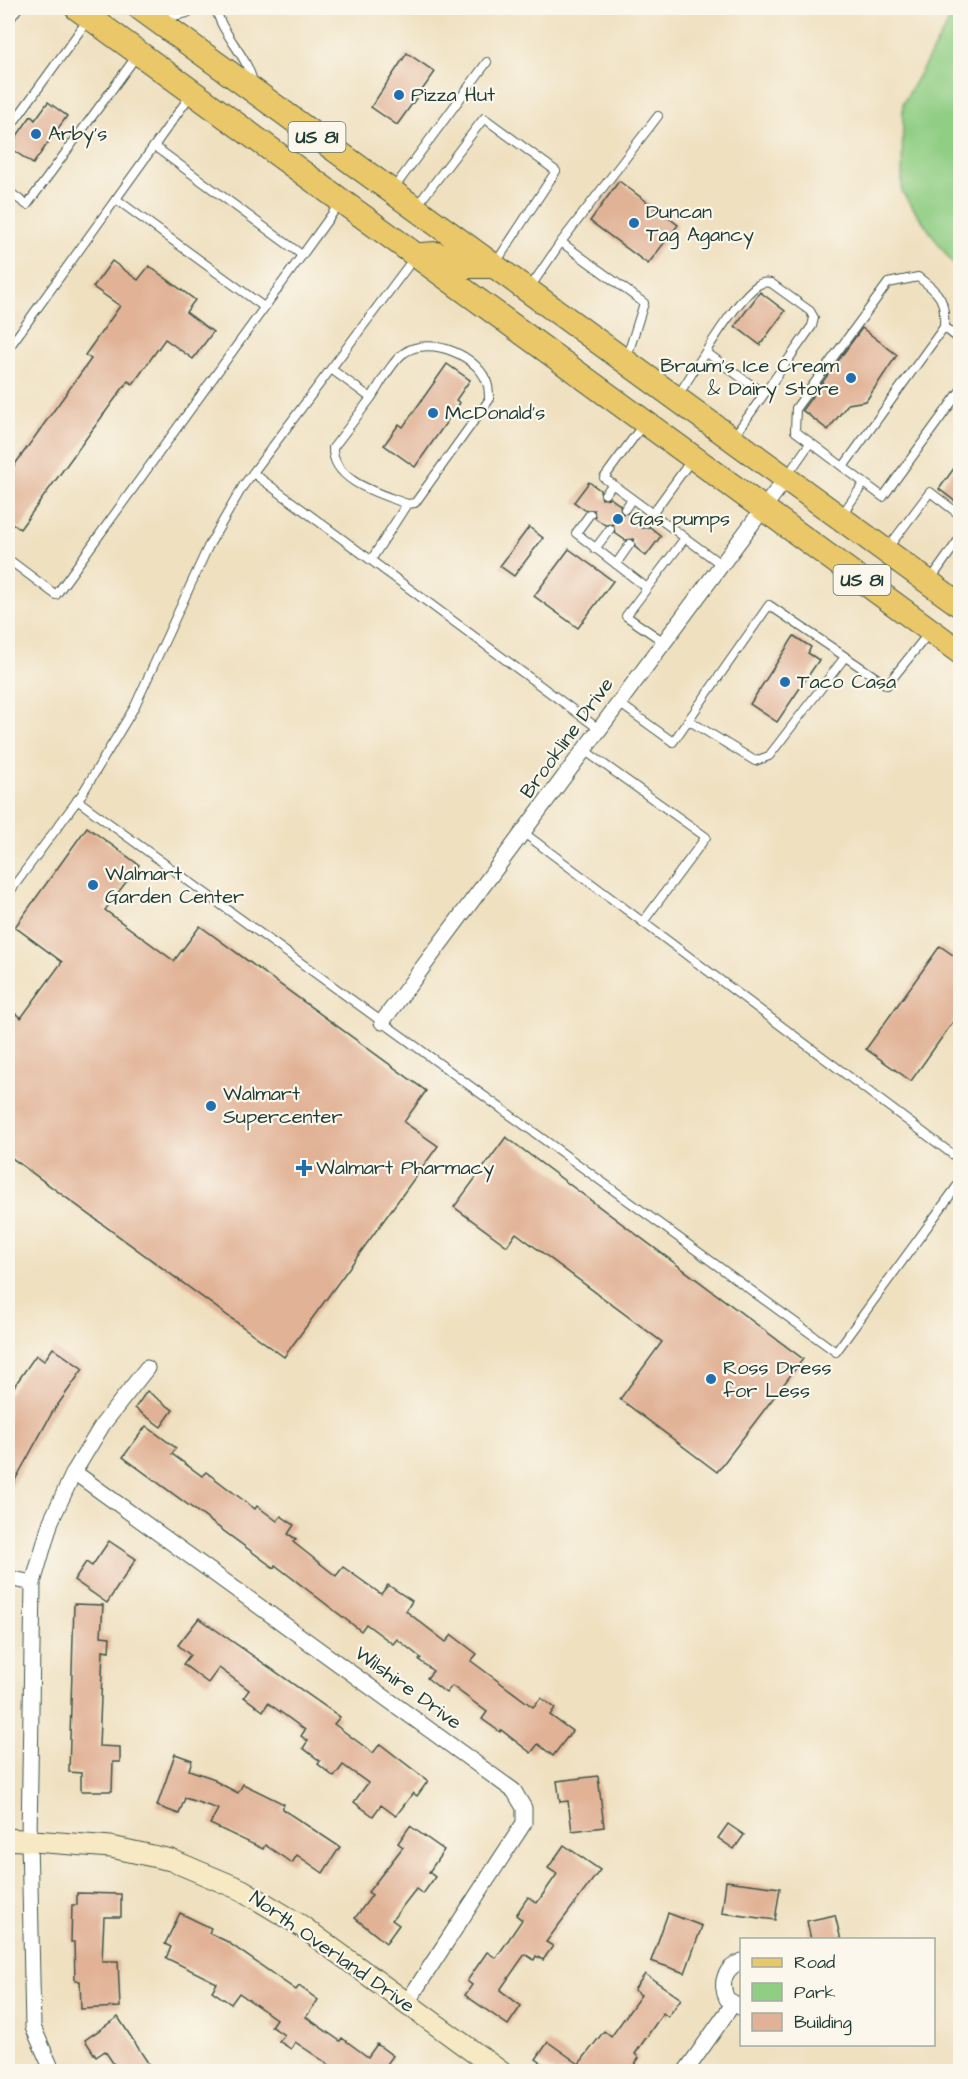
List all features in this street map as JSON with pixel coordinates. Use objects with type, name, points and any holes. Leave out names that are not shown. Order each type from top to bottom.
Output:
[{"type":"main road","name":"US 81","points":[[144,10],[960,605]]},
{"type":"main road","name":"US 81","points":[[83,12],[960,652]]},
{"type":"main road","points":[[416,255],[436,254],[466,266],[494,266]]},
{"type":"street","name":"Brookline Drive","points":[[382,1022],[786,478]]},
{"type":"street","points":[[53,2072],[33,2027],[29,1838],[33,1583],[51,1521],[74,1472],[103,1424],[147,1368]]},
{"type":"street","name":"Wilshire Drive","points":[[74,1472],[514,1791],[524,1808],[524,1823],[406,2004]]},
{"type":"street","points":[[8,1578],[33,1583]]},
{"type":"street","name":"North Overland Drive","points":[[8,1839],[29,1838],[111,1846],[171,1860],[242,1890],[300,1925],[501,2072]]},
{"type":"street","points":[[684,2072],[737,2006],[724,1992],[724,1976],[728,1969],[740,1962]]},
{"type":"lane","points":[[8,22],[18,8]]},
{"type":"lane","points":[[144,10],[170,18],[196,8]]},
{"type":"lane","points":[[216,8],[222,27],[235,42],[250,69],[256,92]]},
{"type":"lane","points":[[8,130],[83,12]]},
{"type":"lane","points":[[8,191],[27,205],[139,53]]},
{"type":"lane","points":[[392,191],[488,62]]},
{"type":"lane","points":[[8,350],[193,92]]},
{"type":"lane","points":[[528,291],[561,242],[658,116]]},
{"type":"lane","points":[[415,208],[484,118],[556,171],[494,266]]},
{"type":"lane","points":[[154,146],[302,255]]},
{"type":"lane","points":[[116,199],[264,307]]},
{"type":"lane","points":[[8,559],[56,595],[341,201]]},
{"type":"lane","points":[[561,242],[644,303],[626,362]]},
{"type":"lane","points":[[8,894],[77,800],[134,708],[208,547],[253,473],[416,255]]},
{"type":"lane","points":[[843,467],[944,327],[946,308],[935,289],[918,278],[888,283],[796,408],[795,431],[810,443],[883,497],[960,391]]},
{"type":"lane","points":[[677,398],[742,301],[764,282],[771,283],[810,311],[814,318],[812,326],[732,439]]},
{"type":"lane","points":[[944,327],[960,340]]},
{"type":"lane","points":[[421,346],[440,346],[469,360],[488,385],[489,400],[415,503],[407,504],[354,481],[340,469],[333,458],[333,448],[371,398],[403,353],[421,346]]},
{"type":"lane","points":[[707,353],[764,394]]},
{"type":"lane","points":[[330,369],[371,398]]},
{"type":"lane","points":[[645,422],[604,478],[722,565]]},
{"type":"lane","points":[[786,478],[810,443]]},
{"type":"lane","points":[[645,524],[693,458]]},
{"type":"lane","points":[[253,473],[599,729]]},
{"type":"lane","points":[[840,517],[864,483]]},
{"type":"lane","points":[[605,494],[613,484]]},
{"type":"lane","points":[[886,550],[930,492],[960,515]]},
{"type":"lane","points":[[625,509],[632,499]]},
{"type":"lane","points":[[371,560],[407,504]]},
{"type":"lane","points":[[590,514],[576,533],[647,588]]},
{"type":"lane","points":[[596,549],[610,529]]},
{"type":"lane","points":[[664,642],[626,616],[685,538]]},
{"type":"lane","points":[[928,582],[960,538]]},
{"type":"lane","points":[[616,564],[630,544]]},
{"type":"lane","points":[[618,703],[673,742],[769,605],[887,685],[930,630]]},
{"type":"lane","points":[[688,720],[755,761],[769,756],[845,657]]},
{"type":"lane","points":[[584,750],[706,837],[643,922]]},
{"type":"lane","points":[[77,800],[836,1352],[960,1182]]},
{"type":"lane","points":[[524,833],[960,1160]]},
{"type":"green space","points":[[957,8],[960,8],[960,274],[902,192],[903,103]]},
{"type":"building","name":"Pizza Hut","points":[[407,53],[435,72],[397,125],[371,107]]},
{"type":"building","name":"Arby's","points":[[48,102],[67,116],[33,164],[9,147],[31,116],[35,120]]},
{"type":"building","name":"Duncan Tag Agancy","points":[[619,181],[678,225],[648,264],[590,221]]},
{"type":"building","points":[[112,261],[138,280],[149,266],[195,300],[186,312],[213,332],[193,359],[165,339],[133,384],[128,381],[20,529],[8,520],[8,474],[91,359],[85,355],[120,306],[93,287]]},
{"type":"building","points":[[760,292],[785,311],[760,345],[735,326]]},
{"type":"building","name":"Braum's Ice Cream & Dairy Store","points":[[862,328],[897,355],[866,401],[848,404],[828,430],[802,410]]},
{"type":"building","name":"McDonald's","points":[[447,364],[470,380],[456,400],[460,403],[415,467],[384,445],[399,424],[403,427]]},
{"type":"building","points":[[960,460],[960,505],[939,489]]},
{"type":"building","name":"Gas pumps","points":[[589,482],[600,490],[602,499],[610,498],[620,505],[621,514],[630,513],[640,520],[641,528],[650,527],[661,536],[646,556],[635,547],[634,539],[625,540],[615,533],[613,524],[605,525],[595,518],[594,510],[585,510],[574,502]]},
{"type":"building","points":[[529,527],[543,538],[514,576],[500,566]]},
{"type":"building","points":[[569,549],[613,581],[578,628],[534,596]]},
{"type":"building","name":"Taco Casa","points":[[794,636],[811,647],[808,653],[819,660],[777,722],[750,704]]},
{"type":"building","name":"Walmart Supercenter","points":[[87,827],[139,865],[105,910],[174,961],[200,926],[426,1091],[404,1122],[438,1146],[284,1357],[8,1155],[8,1008],[21,1018],[62,962],[15,927]]},
{"type":"building","points":[[940,946],[960,960],[960,1012],[911,1081],[866,1049]]},
{"type":"building","points":[[506,1137],[803,1359],[717,1472],[620,1399],[662,1342],[516,1233],[507,1246],[454,1207]]},
{"type":"building","points":[[53,1348],[83,1369],[52,1413],[8,1493],[8,1395],[36,1355],[44,1361]]},
{"type":"building","points":[[147,1391],[173,1410],[161,1427],[135,1408]]},
{"type":"building","points":[[146,1426],[176,1448],[172,1454],[202,1476],[206,1472],[255,1509],[257,1506],[277,1521],[281,1516],[294,1525],[288,1534],[296,1539],[293,1542],[336,1576],[343,1567],[381,1594],[388,1585],[412,1601],[406,1611],[446,1642],[452,1635],[477,1654],[471,1661],[533,1707],[541,1698],[555,1708],[550,1715],[572,1731],[553,1756],[538,1744],[531,1753],[501,1730],[500,1732],[482,1719],[487,1712],[452,1686],[446,1693],[427,1678],[433,1671],[397,1639],[393,1644],[366,1624],[361,1631],[275,1565],[274,1568],[123,1457]]},
{"type":"building","points":[[109,1541],[136,1559],[107,1603],[74,1580],[86,1562],[92,1566]]},
{"type":"building","points":[[74,1604],[103,1605],[101,1636],[110,1637],[109,1651],[103,1650],[99,1746],[120,1747],[120,1762],[113,1762],[112,1791],[81,1791],[81,1773],[69,1772]]},
{"type":"building","points":[[199,1618],[340,1717],[334,1724],[373,1753],[380,1744],[428,1781],[417,1796],[413,1793],[396,1816],[381,1805],[373,1816],[354,1802],[368,1783],[343,1765],[334,1777],[318,1764],[320,1761],[303,1748],[308,1741],[301,1736],[305,1730],[268,1703],[263,1711],[244,1697],[249,1690],[219,1668],[208,1683],[183,1664],[190,1655],[178,1645]]},
{"type":"building","points":[[175,1754],[192,1760],[189,1770],[215,1779],[238,1793],[243,1784],[284,1804],[282,1809],[340,1847],[323,1873],[297,1855],[292,1863],[265,1845],[263,1849],[210,1824],[218,1809],[185,1798],[179,1814],[157,1806]]},
{"type":"building","points":[[598,1776],[604,1827],[572,1831],[568,1801],[560,1802],[557,1781]]},
{"type":"building","points":[[728,1824],[744,1835],[734,1849],[718,1838]]},
{"type":"building","points":[[410,1826],[444,1850],[429,1872],[435,1877],[423,1894],[416,1889],[392,1920],[399,1925],[386,1943],[355,1918],[372,1895],[368,1892],[403,1847],[398,1843]]},
{"type":"building","points":[[564,1845],[600,1870],[546,1942],[553,1946],[543,1960],[536,1956],[534,1960],[525,1954],[500,1990],[521,2006],[508,2025],[465,1995],[472,1985],[467,1981],[487,1952],[496,1958],[522,1920],[516,1915],[528,1897],[537,1903],[557,1874],[548,1868]]},
{"type":"building","points":[[726,1881],[780,1888],[775,1920],[722,1913]]},
{"type":"building","points":[[77,1893],[121,1894],[121,1917],[104,1917],[102,1961],[118,1961],[120,2007],[81,2009],[80,1981],[75,1981],[74,1942],[71,1942],[72,1905],[77,1905]]},
{"type":"building","points":[[180,1913],[211,1928],[209,1933],[226,1941],[296,1990],[299,1986],[318,2000],[306,2017],[340,2041],[342,2038],[368,2057],[377,2044],[393,2056],[384,2068],[389,2072],[340,2072],[295,2042],[291,2049],[279,2041],[284,2035],[271,2026],[276,2019],[239,1993],[231,2004],[212,1991],[217,1983],[166,1958],[171,1947],[165,1944]]},
{"type":"building","points":[[668,1913],[702,1926],[685,1973],[651,1961]]},
{"type":"building","points":[[835,1915],[841,1938],[811,1938],[807,1921]]},
{"type":"building","points":[[645,1974],[681,1999],[668,2017],[663,2013],[635,2054],[639,2058],[629,2072],[554,2072],[536,2059],[548,2042],[579,2064],[604,2031],[611,2037],[641,1995],[634,1990]]},
{"type":"building","points":[[118,2017],[154,2072],[119,2072],[105,2051],[96,2057],[85,2040]]},
{"type":"place","name":"Pizza Hut","points":[[399,95]]},
{"type":"place","name":"Arby's","points":[[36,134]]},
{"type":"place","name":"Duncan Tag Agancy","points":[[634,223]]},
{"type":"place","name":"Braum's Ice Cream & Dairy Store","points":[[851,378]]},
{"type":"place","name":"McDonald's","points":[[433,413]]},
{"type":"place","name":"Gas pumps","points":[[618,519]]},
{"type":"place","name":"Taco Casa","points":[[785,682]]},
{"type":"place","name":"Walmart Garden Center","points":[[93,885]]},
{"type":"place","name":"Walmart Supercenter","points":[[211,1106]]},
{"type":"place","name":"Walmart Pharmacy","points":[[304,1168]]},
{"type":"place","name":"Ross Dress for Less","points":[[711,1379]]}]
